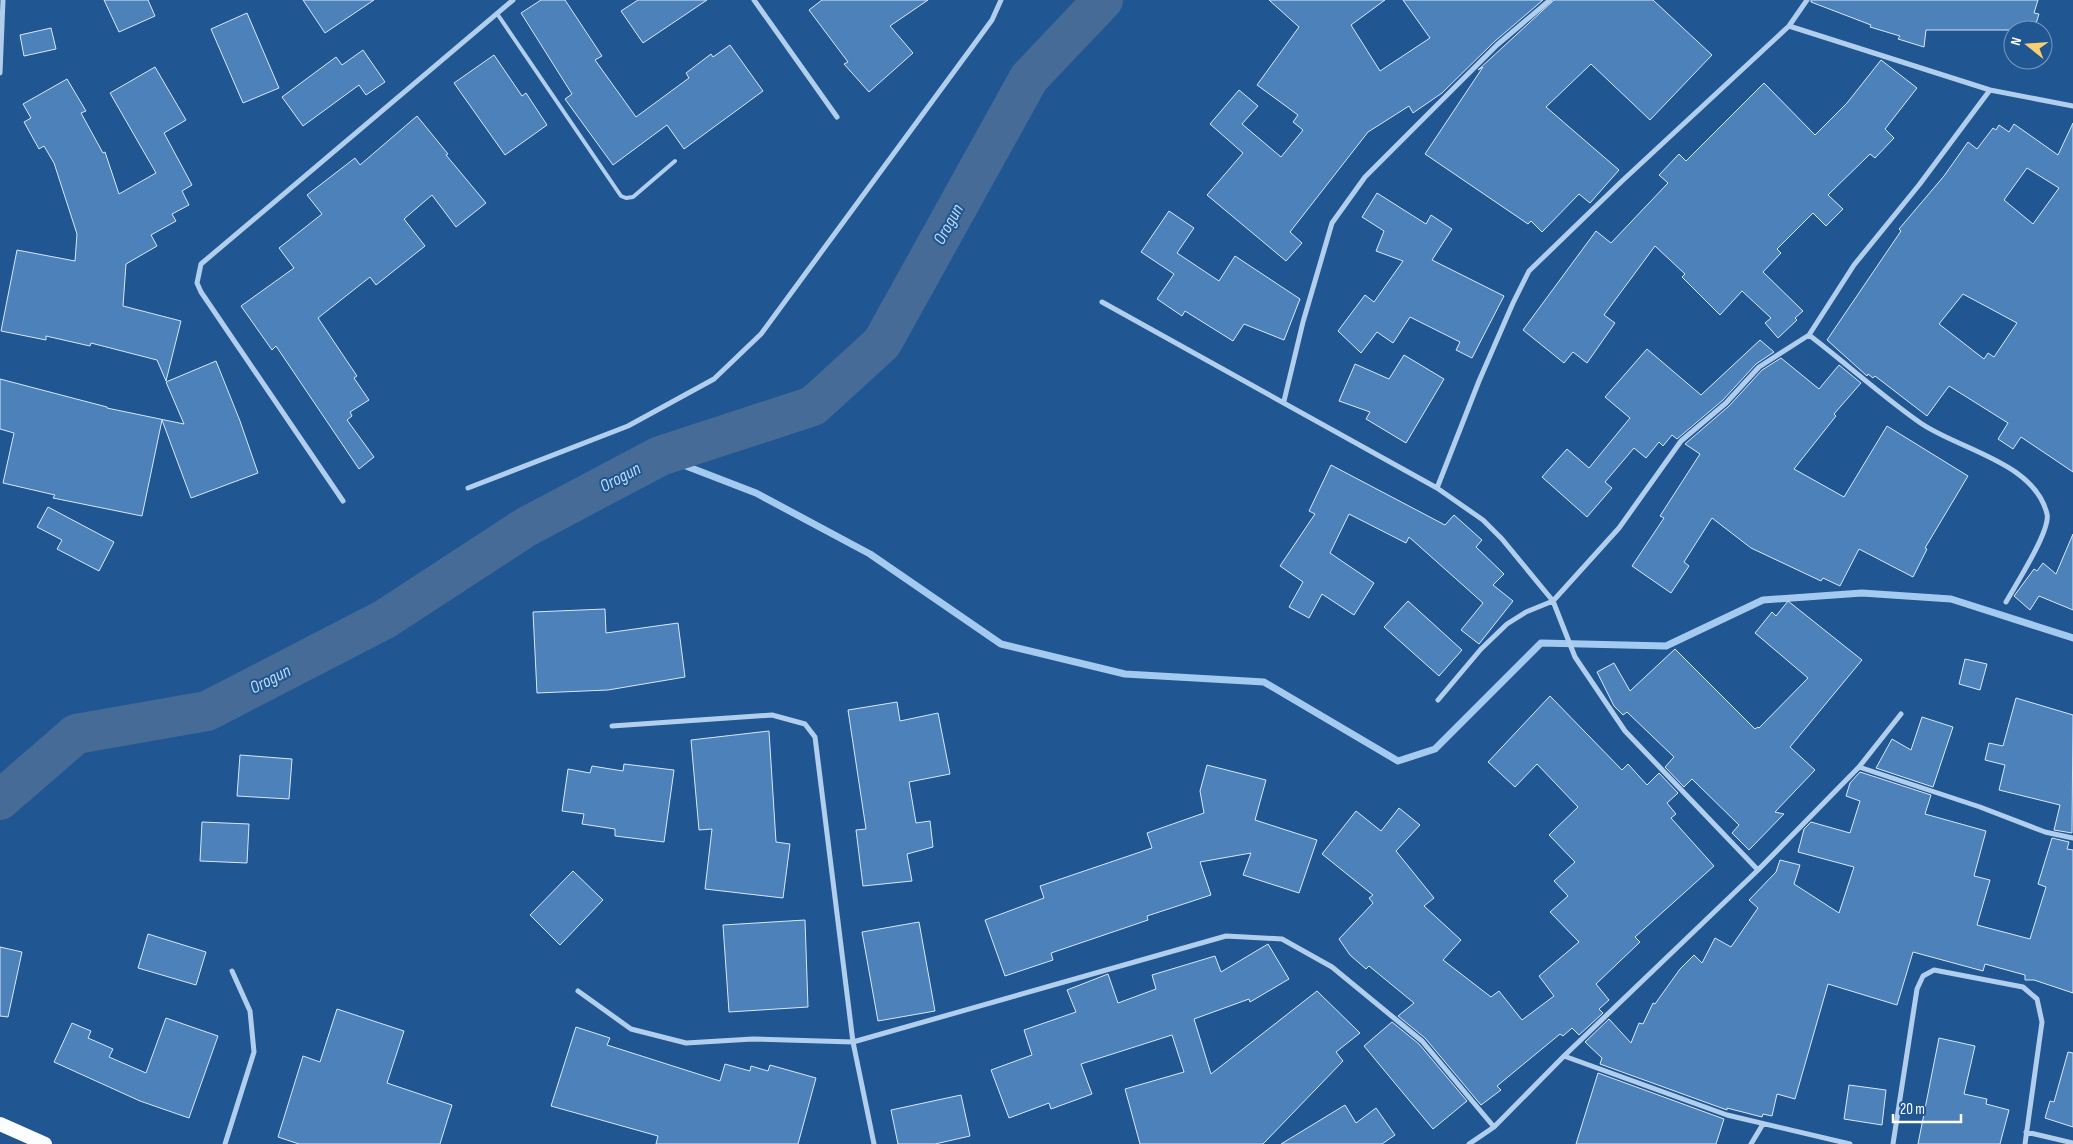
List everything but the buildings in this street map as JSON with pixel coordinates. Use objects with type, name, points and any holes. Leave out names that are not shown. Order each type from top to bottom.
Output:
[{"type":"highway","points":[[0,1124],[45,1144]]},
{"type":"street","points":[[0,73],[3,0]]},
{"type":"street","points":[[343,501],[201,292],[197,283],[202,264],[498,15],[513,0]]},
{"type":"street","points":[[754,0],[837,117]]},
{"type":"street","points":[[468,488],[628,426],[714,379],[760,334],[992,20],[1001,0]]},
{"type":"street","points":[[1284,402],[1303,322],[1332,223],[1366,177],[1384,158],[1497,45],[1550,0]]},
{"type":"street","points":[[1437,488],[1478,380],[1516,297],[1530,272],[1614,188],[1789,26],[1807,0]]},
{"type":"street","points":[[1789,26],[1990,90],[2073,106]]},
{"type":"street","points":[[1438,700],[1480,649],[1507,624],[1526,612],[1553,601],[1619,528],[1681,441],[1726,403],[1759,367],[1809,335],[1854,265],[1919,185],[1990,90]]},
{"type":"street","points":[[1102,302],[1437,488],[1489,526],[1553,601],[1575,657],[1611,711],[1660,768],[1758,870]]},
{"type":"street","points":[[1809,335],[1923,424],[2013,470],[2036,490],[2048,516],[2045,530],[2006,602]]},
{"type":"street","points":[[612,726],[772,714],[805,724],[815,737],[853,1042],[874,1144]]},
{"type":"street","points":[[1469,1144],[1494,1127],[1564,1056],[1758,870],[1859,767],[1901,714]]},
{"type":"street","points":[[1859,767],[1980,807],[2044,832],[2073,838]]},
{"type":"street","points":[[578,991],[631,1029],[686,1043],[753,1039],[853,1042],[1226,936],[1282,938],[1332,967],[1422,1041],[1494,1127]]},
{"type":"street","points":[[1893,1144],[1917,989],[1923,976],[1934,970],[2023,987],[2037,999],[2042,1022],[2025,1144]]},
{"type":"street","points":[[225,1144],[254,1052],[250,1011],[232,971]]},
{"type":"street","points":[[1564,1056],[1727,1116],[1850,1144]]},
{"type":"street","points":[[1751,1144],[1763,1124]]},
{"type":"street","points":[[2026,1132],[2073,1143]]},
{"type":"lane","points":[[498,15],[622,196],[626,198],[633,197],[675,161]]},
{"type":"waterway","name":"Orogun","points":[[0,800],[76,734],[207,711],[385,619],[526,527],[660,456],[813,406],[882,343],[1029,78],[1103,0]]},
{"type":"waterway","points":[[660,456],[756,493],[870,554],[1001,644],[1125,674],[1264,682],[1398,761],[1435,749],[1541,643],[1666,646],[1763,600],[1862,593],[1951,599],[2073,638]]}]
